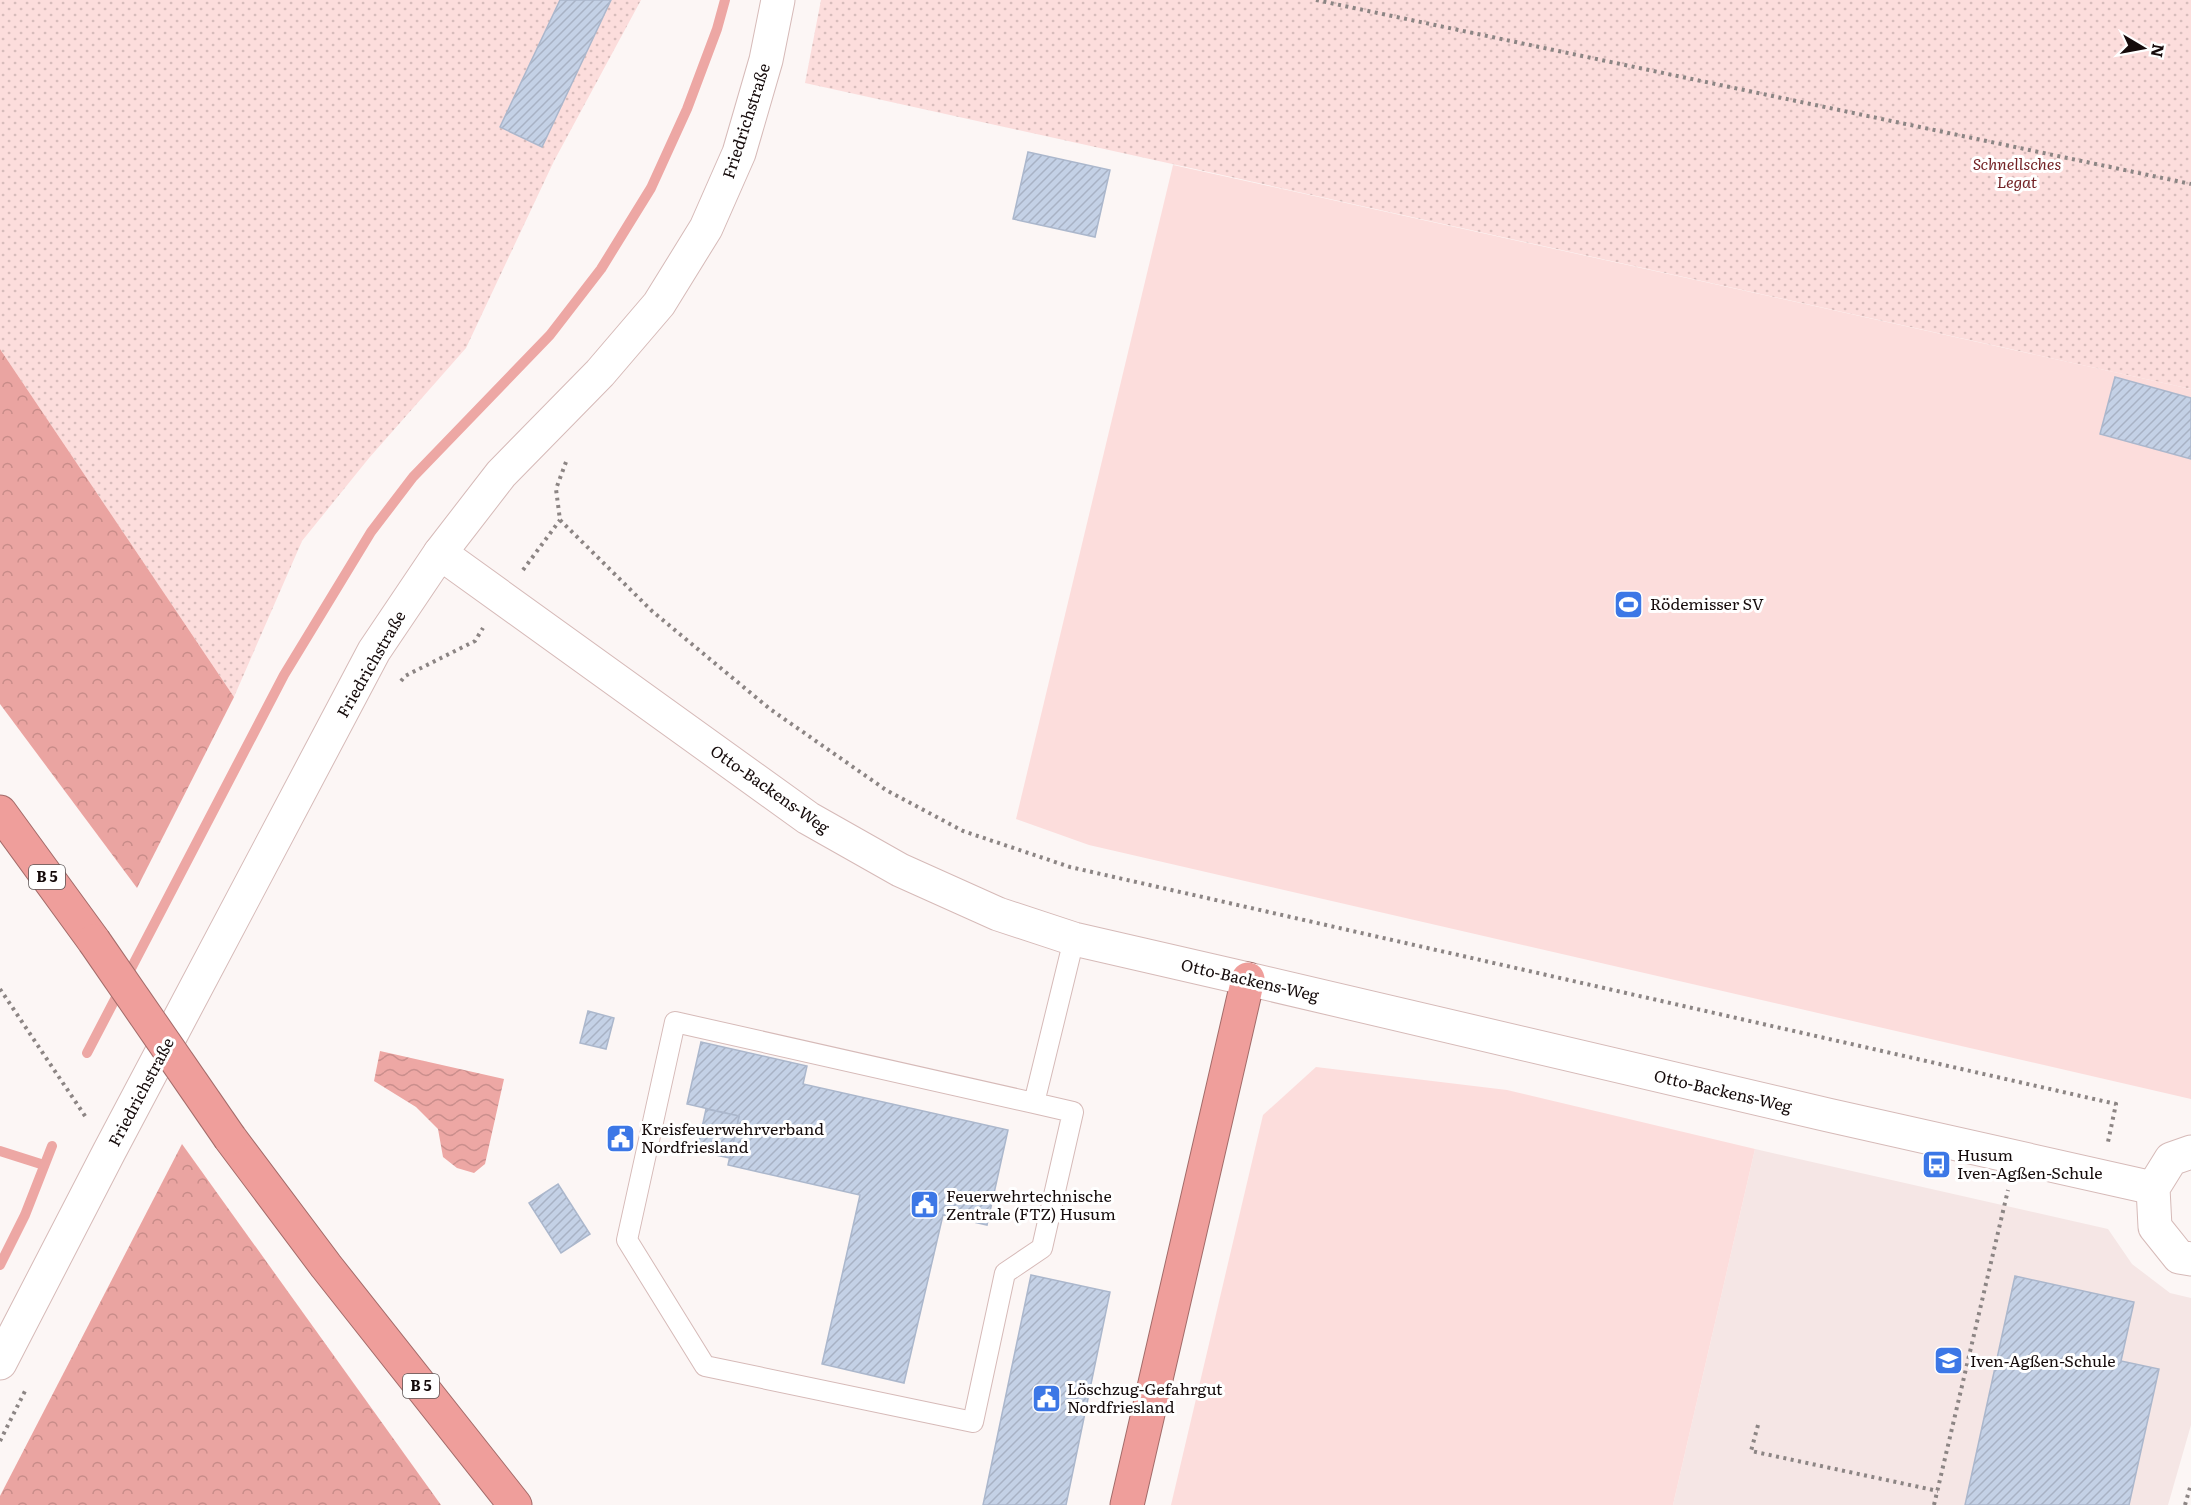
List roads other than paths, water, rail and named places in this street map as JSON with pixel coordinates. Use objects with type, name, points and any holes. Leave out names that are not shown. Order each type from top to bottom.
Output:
[{"type":"highway","name":"B 5","points":[[0,812],[94,941],[230,1138],[327,1266],[515,1505]]},
{"type":"highway","points":[[1127,1505],[1248,979]]},
{"type":"street","name":"Friedrichstraße","points":[[0,1363],[374,651],[440,553],[501,474],[600,373],[659,304],[706,228],[739,153],[766,60],[778,0]]},
{"type":"street","name":"Otto-Backens-Weg","points":[[440,553],[808,818],[900,870],[998,914],[1074,939],[1828,1115],[2153,1188]]},
{"type":"street","points":[[2191,1152],[2171,1159],[2153,1188],[2155,1227],[2179,1257],[2191,1260]]},
{"type":"lane","points":[[1034,1103],[1074,939]]},
{"type":"lane","points":[[675,1022],[1034,1103],[1073,1112],[1042,1248],[1005,1273],[973,1422],[705,1366],[627,1240],[675,1022]]},
{"type":"water","points":[[380,1051],[504,1079],[485,1164],[474,1173],[457,1168],[443,1157],[438,1129],[416,1107],[374,1081]]},
{"type":"waterway","points":[[87,1053],[284,675],[371,532],[413,477],[550,335],[601,269],[651,188],[687,109],[717,29],[725,0]]},
{"type":"waterway","points":[[0,1265],[25,1215],[52,1146]]},
{"type":"waterway","points":[[0,1151],[44,1165]]},
{"type":"place","name":"Rödemisser SV","points":[[1629,604]]},
{"type":"place","name":"Kreisfeuerwehrverband Nordfriesland","points":[[620,1138]]},
{"type":"place","name":"Husum Iven-Agßen-Schule","points":[[1936,1164]]},
{"type":"place","name":"Feuerwehrtechnische Zentrale (FTZ) Husum","points":[[925,1205]]},
{"type":"place","name":"Iven-Agßen-Schule","points":[[1949,1361]]},
{"type":"place","name":"Löschzug-Gefahrgut Nordfriesland","points":[[1046,1398]]},
{"type":"park label","name":"Schnellsches Legat","points":[[2017,173]]}]
